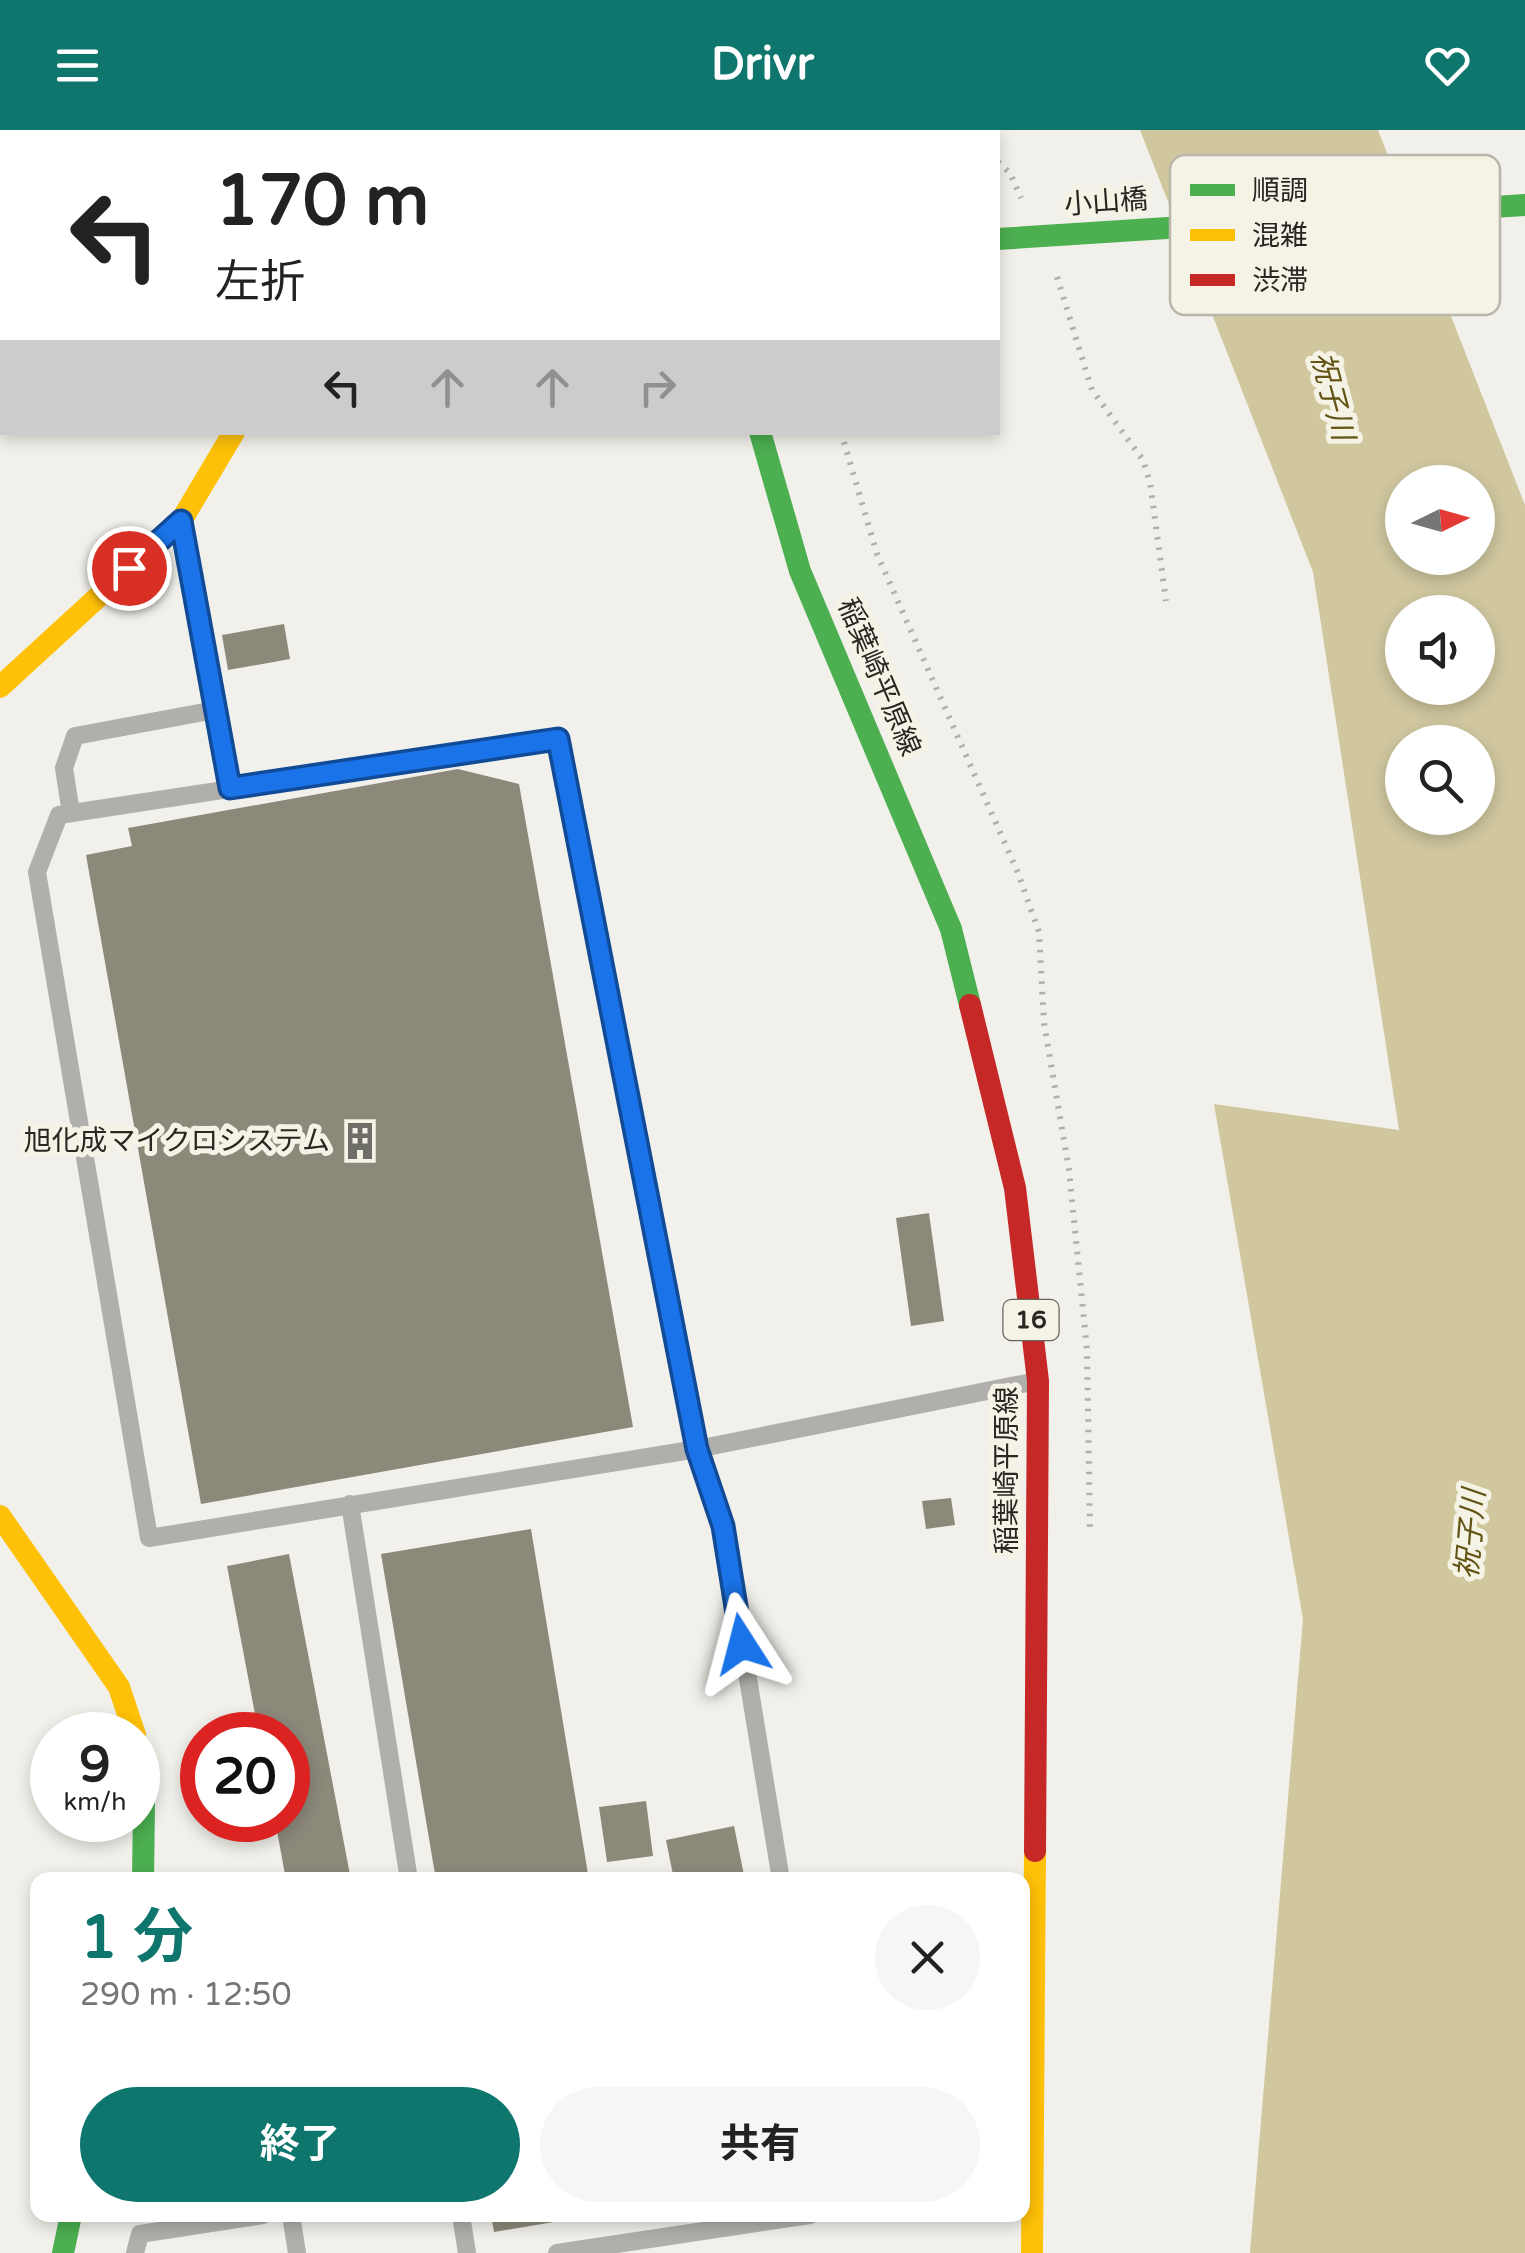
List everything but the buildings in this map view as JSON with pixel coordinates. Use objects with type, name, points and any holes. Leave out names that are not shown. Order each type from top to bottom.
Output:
[{"type":"main road","name":"小山橋","points":[[1000,238],[1170,227]]},
{"type":"main road","points":[[0,686],[181,521],[232,435]]},
{"type":"main road","name":"稲葉崎平原線","points":[[761,435],[800,571],[951,928],[1015,1188],[1038,1381],[1032,2253]]},
{"type":"main road","points":[[0,1516],[119,1688],[127,1712]]},
{"type":"main road","points":[[143,1872],[144,1842]]},
{"type":"main road","points":[[64,2253],[70,2222]]},
{"type":"street","points":[[206,435],[214,471]]},
{"type":"lane","points":[[181,521],[230,788]]},
{"type":"lane","points":[[71,813],[64,768],[74,736],[216,710]]},
{"type":"lane","points":[[780,1872],[723,1526],[697,1449],[558,739],[59,815],[37,872],[150,1538],[697,1449],[1038,1381]]},
{"type":"lane","points":[[350,1504],[407,1872]]},
{"type":"lane","points":[[134,2253],[140,2234],[218,2222]]},
{"type":"lane","points":[[292,2222],[297,2253]]},
{"type":"lane","points":[[462,2222],[467,2253]]},
{"type":"lane","points":[[557,2253],[763,2222]]},
{"type":"path","points":[[1000,164],[1010,174],[1025,206]]},
{"type":"path","points":[[1055,270],[1092,390],[1146,471],[1166,600]]},
{"type":"water","points":[[1140,130],[1378,130],[1388,155],[1170,155],[1170,207]]},
{"type":"water","name":"祝子川","points":[[1212,315],[1451,315],[1525,505],[1525,2253],[1250,2253],[1303,1619],[1214,1104],[1399,1130],[1313,572]]},
{"type":"traffic: fast","points":[[1500,207],[1525,205]]},
{"type":"traffic: fast","points":[[1000,239],[1170,228]]},
{"type":"traffic: fast","points":[[761,435],[800,571],[951,929],[970,1005]]},
{"type":"traffic: fast","points":[[143,1872],[144,1842]]},
{"type":"traffic: fast","points":[[63,2253],[70,2222]]},
{"type":"traffic: slow","points":[[0,687],[181,521],[232,435]]},
{"type":"traffic: slow","points":[[0,1516],[119,1687],[127,1712]]},
{"type":"traffic: slow","points":[[1032,2253],[1035,1851]]},
{"type":"traffic: jam","points":[[970,1005],[1015,1188],[1038,1381],[1035,1851]]},
{"type":"place","name":"旭化成マイクロシステム","points":[[360,1141]]},
{"type":"route","points":[[129,568],[181,521],[230,788],[558,739],[697,1449],[723,1526],[742,1644]]}]
